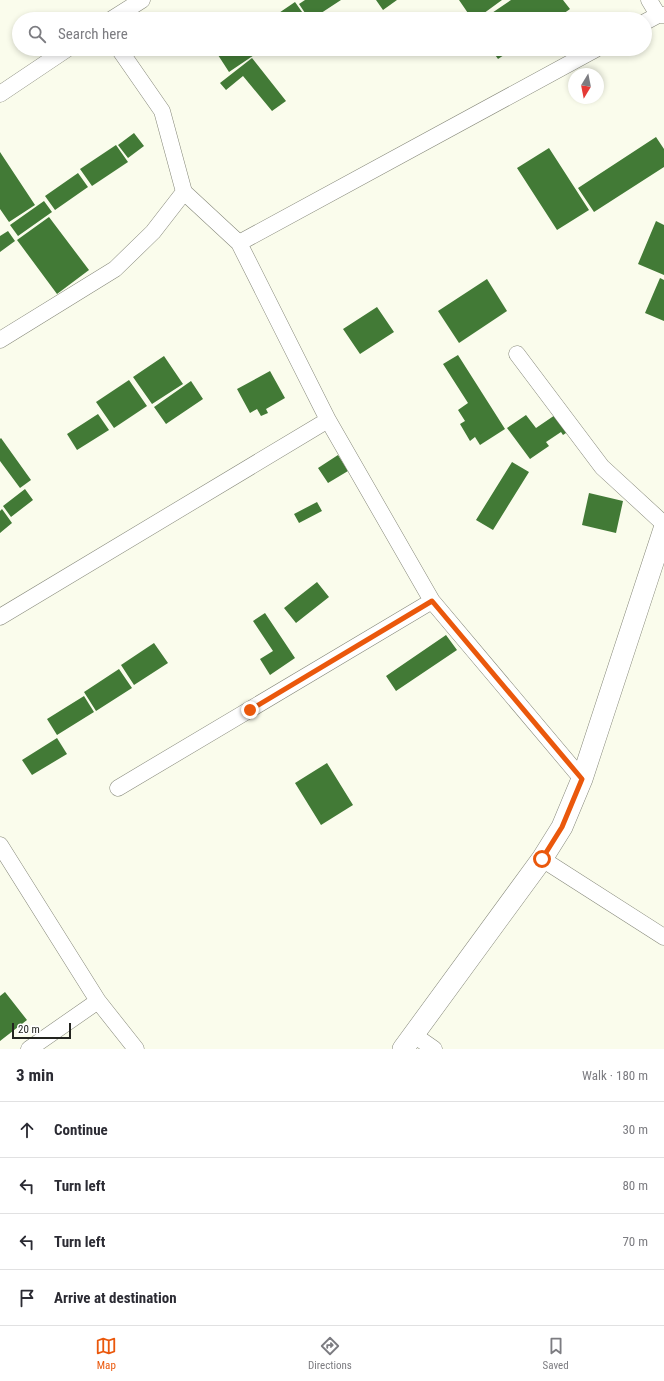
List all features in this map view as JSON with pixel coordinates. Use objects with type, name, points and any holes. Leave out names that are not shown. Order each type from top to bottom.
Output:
[{"type":"street","points":[[123,12],[142,0]]},
{"type":"street","points":[[648,0],[656,18]]},
{"type":"street","points":[[0,94],[57,56]]},
{"type":"street","points":[[124,56],[162,111],[184,192],[239,243],[328,420],[432,601],[582,779]]},
{"type":"street","points":[[239,243],[583,56]]},
{"type":"street","points":[[0,340],[115,269],[153,232],[184,192]]},
{"type":"street","points":[[517,354],[602,467],[664,524]]},
{"type":"street","points":[[0,617],[328,420]]},
{"type":"street","points":[[434,1049],[408,1042],[542,859],[562,827],[582,779],[664,529]]},
{"type":"street","points":[[118,788],[432,601]]},
{"type":"street","points":[[0,845],[98,1001],[136,1049]]},
{"type":"street","points":[[542,859],[664,937]]},
{"type":"street","points":[[29,1049],[98,1001]]},
{"type":"building","points":[[305,0],[341,0],[323,12],[304,12],[299,4]]},
{"type":"building","points":[[376,0],[397,0],[383,10]]},
{"type":"building","points":[[459,0],[502,0],[486,12],[467,12]]},
{"type":"building","points":[[511,0],[563,0],[570,9],[566,12],[493,12]]},
{"type":"building","points":[[295,2],[302,12],[280,12]]},
{"type":"building","points":[[219,56],[253,56],[229,72]]},
{"type":"building","points":[[252,58],[286,101],[272,111],[243,76],[226,90],[220,83]]},
{"type":"building","points":[[134,133],[144,146],[128,158],[118,145]]},
{"type":"building","points":[[656,137],[664,149],[664,167],[594,212],[578,188]]},
{"type":"building","points":[[116,145],[128,162],[92,186],[80,169]]},
{"type":"building","points":[[549,148],[589,210],[557,230],[517,168]]},
{"type":"building","points":[[0,152],[35,205],[9,222],[0,209]]},
{"type":"building","points":[[78,173],[88,187],[55,210],[45,196]]},
{"type":"building","points":[[44,201],[52,212],[18,236],[10,225]]},
{"type":"building","points":[[49,217],[89,270],[57,294],[17,240]]},
{"type":"building","points":[[656,221],[664,225],[664,275],[638,264]]},
{"type":"building","points":[[8,231],[15,241],[0,252],[0,236]]},
{"type":"building","points":[[660,278],[664,280],[664,321],[645,313]]},
{"type":"building","points":[[487,279],[507,311],[459,343],[438,311]]},
{"type":"building","points":[[377,307],[394,332],[360,354],[343,329]]},
{"type":"building","points":[[458,355],[505,429],[480,445],[475,437],[470,441],[460,424],[465,421],[458,410],[468,403],[443,364]]},
{"type":"building","points":[[164,356],[183,384],[152,404],[133,377]]},
{"type":"building","points":[[270,371],[285,398],[266,409],[268,413],[261,416],[257,409],[250,413],[237,389]]},
{"type":"building","points":[[129,380],[147,406],[114,428],[96,402]]},
{"type":"building","points":[[191,381],[203,399],[166,424],[154,407]]},
{"type":"building","points":[[558,413],[575,427],[563,435],[561,432],[546,442],[549,446],[530,459],[507,428],[526,415],[536,428]]},
{"type":"building","points":[[98,414],[109,430],[77,450],[67,434]]},
{"type":"building","points":[[1,438],[31,480],[20,488],[0,461]]},
{"type":"building","points":[[338,455],[348,471],[328,483],[318,468]]},
{"type":"building","points":[[512,462],[529,472],[493,530],[476,520]]},
{"type":"building","points":[[25,489],[33,500],[11,517],[3,506]]},
{"type":"building","points":[[589,493],[623,501],[616,533],[582,525]]},
{"type":"building","points":[[317,502],[322,511],[299,523],[294,514]]},
{"type":"building","points":[[2,509],[12,523],[0,533],[0,511]]},
{"type":"building","points":[[317,582],[329,597],[296,623],[284,608]]},
{"type":"building","points":[[265,613],[295,658],[270,675],[260,659],[273,651],[253,621]]},
{"type":"building","points":[[446,635],[457,650],[396,691],[386,676]]},
{"type":"building","points":[[154,643],[168,663],[134,685],[121,665]]},
{"type":"building","points":[[119,669],[132,688],[96,711],[84,692]]},
{"type":"building","points":[[84,696],[94,712],[57,735],[47,719]]},
{"type":"building","points":[[57,738],[67,754],[32,775],[22,760]]},
{"type":"building","points":[[327,763],[353,805],[321,825],[295,783]]},
{"type":"building","points":[[5,992],[27,1020],[0,1041],[0,996]]},
{"type":"route","points":[[250,710],[432,601],[582,779],[562,827],[542,859]]}]
